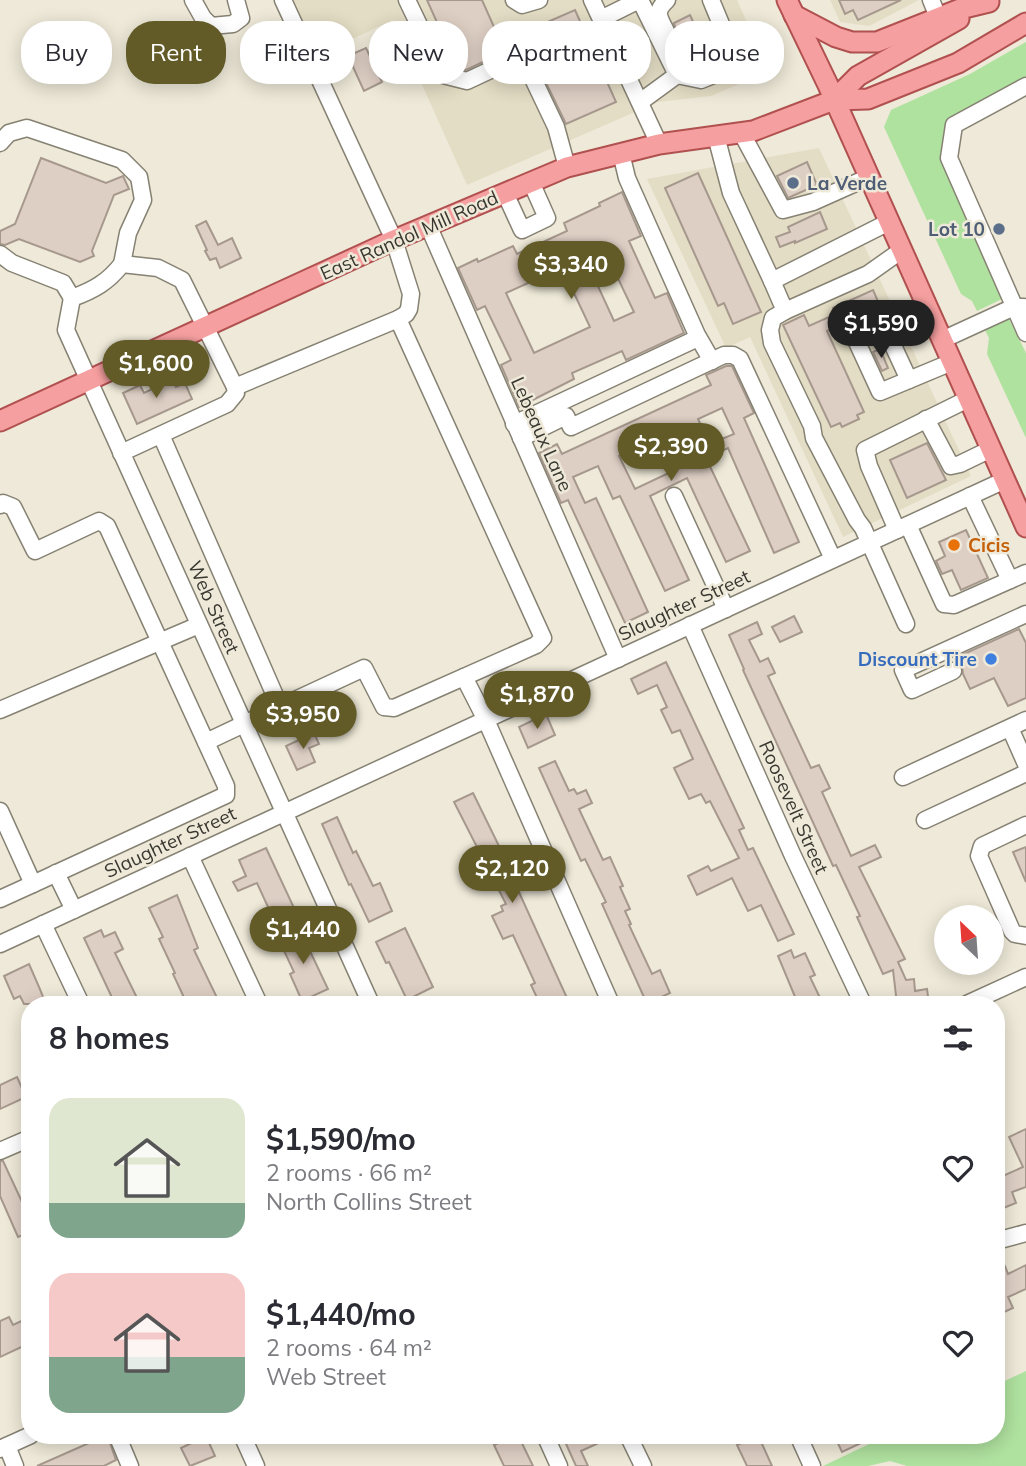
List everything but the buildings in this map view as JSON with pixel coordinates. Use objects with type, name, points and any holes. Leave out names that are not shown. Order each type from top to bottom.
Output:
[{"type":"main road","name":"East Randol Mill Road","points":[[834,100],[858,76],[990,1]]},
{"type":"main road","points":[[791,7],[836,37],[852,42],[877,42],[934,9],[960,9],[990,1]]},
{"type":"main road","points":[[791,7],[1026,527]]},
{"type":"main road","name":"East Randol Mill Road","points":[[0,421],[394,240],[567,167],[659,144],[753,131],[834,100],[868,99],[958,63],[1026,23]]},
{"type":"street","points":[[193,0],[211,26],[233,24],[241,18],[236,0]]},
{"type":"street","points":[[235,387],[398,319],[409,309],[411,294],[394,240],[283,0]]},
{"type":"street","points":[[407,0],[443,75],[467,81],[514,59],[527,66],[556,127],[567,167]]},
{"type":"street","points":[[514,0],[522,5],[539,0]]},
{"type":"street","points":[[592,0],[659,144]]},
{"type":"street","points":[[601,19],[639,0],[665,53]]},
{"type":"street","points":[[665,28],[658,14],[660,7],[667,0]]},
{"type":"street","points":[[711,0],[720,21]]},
{"type":"street","points":[[640,102],[665,81]]},
{"type":"street","points":[[1026,86],[954,125],[949,158],[1020,307],[1026,333]]},
{"type":"street","points":[[0,143],[9,133],[27,128],[122,160],[139,177],[143,200],[128,233],[122,264],[110,279],[95,289],[72,298],[63,283],[12,263],[0,254]]},
{"type":"street","points":[[741,132],[783,210],[813,202],[869,177]]},
{"type":"street","points":[[716,136],[731,193],[785,311]]},
{"type":"street","points":[[621,153],[651,231],[698,338],[712,361]]},
{"type":"street","points":[[505,193],[522,230],[547,218],[531,182]]},
{"type":"street","points":[[772,281],[889,222]]},
{"type":"street","name":"Lebeaux Lane","points":[[428,225],[522,426],[618,659]]},
{"type":"street","points":[[902,250],[868,274],[773,318],[770,330],[772,343],[812,426],[814,438],[869,542],[906,624]]},
{"type":"street","points":[[121,453],[227,404],[236,393],[182,280],[158,268],[122,264]]},
{"type":"street","name":"Web Street","points":[[72,298],[66,330],[367,996]]},
{"type":"street","points":[[927,306],[856,340],[880,392],[952,362]]},
{"type":"street","points":[[942,340],[1020,307]]},
{"type":"street","points":[[206,742],[365,668],[380,702],[388,710],[536,645],[543,638],[398,319]]},
{"type":"street","points":[[884,326],[909,380]]},
{"type":"street","points":[[522,426],[563,409],[698,338]]},
{"type":"street","points":[[563,409],[571,427],[724,355],[733,355],[740,359],[833,559]]},
{"type":"street","points":[[968,398],[866,450],[869,466],[944,604],[954,605],[1026,573]]},
{"type":"street","points":[[522,426],[563,409]]},
{"type":"street","points":[[926,418],[951,466],[991,449]]},
{"type":"street","points":[[161,435],[280,707]]},
{"type":"street","name":"Slaughter Street","points":[[0,944],[1005,480]]},
{"type":"street","points":[[674,496],[726,609]]},
{"type":"street","points":[[970,496],[1010,580]]},
{"type":"street","points":[[0,505],[3,503],[13,506],[34,551],[99,522],[107,526],[226,786],[226,795],[0,899]]},
{"type":"street","points":[[953,671],[912,690],[903,670],[1026,614]]},
{"type":"street","points":[[0,710],[199,625]]},
{"type":"street","name":"Roosevelt Street","points":[[690,625],[793,856],[859,996]]},
{"type":"street","points":[[464,677],[486,720],[607,996]]},
{"type":"street","points":[[902,777],[1026,720]]},
{"type":"street","points":[[1010,728],[1024,754]]},
{"type":"street","points":[[925,820],[1026,774]]},
{"type":"street","points":[[0,811],[33,884]]},
{"type":"street","points":[[1026,825],[982,846],[979,856],[1012,931],[1026,936]]},
{"type":"street","points":[[190,856],[255,996]]},
{"type":"street","points":[[56,873],[74,910]]},
{"type":"street","points":[[43,924],[77,996]]},
{"type":"street","points":[[984,996],[1026,977]]},
{"type":"street","points":[[0,1151],[21,1142]]},
{"type":"street","points":[[1005,1239],[1026,1233]]},
{"type":"street","points":[[15,1466],[3,1448],[21,1440]]},
{"type":"street","points":[[121,1444],[130,1466]]},
{"type":"street","points":[[246,1444],[256,1466]]},
{"type":"street","points":[[549,1444],[559,1466]]},
{"type":"street","points":[[632,1444],[643,1466]]},
{"type":"street","points":[[802,1444],[812,1466]]},
{"type":"shaded area","points":[[293,0],[737,0],[746,21],[665,21],[665,84],[737,85],[711,96],[658,102],[467,185],[422,84],[468,84],[468,21],[369,21],[369,31],[355,38],[355,21],[303,21]]},
{"type":"shaded area","points":[[830,0],[919,0],[869,26],[840,22]]},
{"type":"shaded area","points":[[819,148],[971,476],[843,537],[750,337],[726,348],[647,179]]},
{"type":"green space","points":[[1026,42],[1026,78],[947,119],[940,159],[1002,299],[977,311],[972,301],[961,294],[884,127],[891,110],[970,74]]},
{"type":"green space","points":[[1008,317],[1026,353],[1026,438],[987,354],[989,338],[984,328]]},
{"type":"green space","points":[[1026,1371],[1026,1466],[907,1466],[890,1461],[868,1466],[823,1466],[869,1444],[1005,1444],[1005,1381]]},
{"type":"place","name":"La Verde","points":[[793,183]]},
{"type":"place","name":"Lot 10","points":[[999,229]]},
{"type":"place","name":"Cicis","points":[[954,545]]},
{"type":"place","name":"Discount Tire","points":[[991,659]]}]
